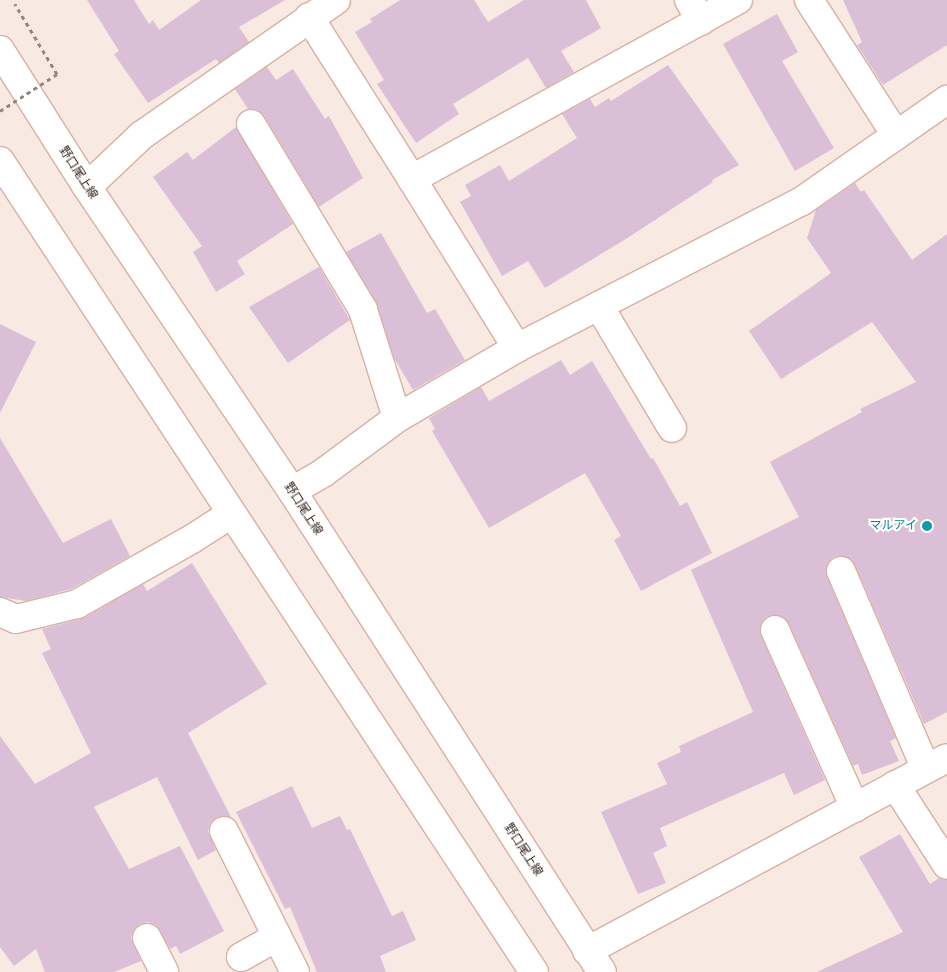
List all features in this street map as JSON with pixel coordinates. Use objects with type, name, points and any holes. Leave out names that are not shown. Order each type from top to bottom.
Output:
[{"type":"street","points":[[86,187],[142,135],[336,0]]},
{"type":"street","points":[[412,178],[695,10],[738,0]]},
{"type":"street","points":[[809,0],[896,135]]},
{"type":"street","points":[[309,18],[412,178],[517,348]]},
{"type":"street","name":"野口尾上線","points":[[0,50],[86,187],[292,491],[595,961]]},
{"type":"street","points":[[292,491],[323,472],[397,418],[517,348],[802,201],[947,100]]},
{"type":"street","points":[[251,124],[363,310],[397,418]]},
{"type":"street","points":[[0,161],[534,972]]},
{"type":"street","points":[[599,306],[672,428]]},
{"type":"street","points":[[0,612],[16,619],[77,604],[192,539],[231,514]]},
{"type":"street","points":[[595,961],[855,808],[936,764],[841,571]]},
{"type":"street","points":[[775,630],[855,808]]},
{"type":"street","points":[[895,785],[947,865]]},
{"type":"street","points":[[224,831],[296,972]]},
{"type":"street","points":[[241,957],[278,937]]},
{"type":"street","points":[[147,938],[164,972]]},
{"type":"path","points":[[0,111],[57,74],[15,4]]},
{"type":"building","points":[[87,0],[134,0],[149,24],[153,20],[159,30],[201,0],[285,0],[239,27],[249,42],[219,63],[216,59],[148,103],[114,54],[119,51]]},
{"type":"building","points":[[400,0],[474,0],[488,22],[524,0],[586,0],[601,28],[561,51],[574,72],[546,88],[528,58],[453,104],[459,114],[416,143],[377,84],[384,80],[355,32],[372,22],[370,19]]},
{"type":"building","points":[[843,0],[947,0],[947,45],[883,85],[857,45],[862,42]]},
{"type":"building","points":[[777,14],[798,52],[782,61],[834,148],[795,171],[723,44]]},
{"type":"building","points":[[668,65],[739,165],[712,180],[713,182],[629,237],[545,288],[528,261],[502,276],[460,202],[471,196],[465,185],[500,165],[509,181],[577,138],[562,114],[590,99],[595,107],[609,98],[611,101]]},
{"type":"building","points":[[267,67],[276,80],[293,69],[325,119],[329,116],[363,178],[319,207],[264,116],[258,110],[248,109],[235,89]]},
{"type":"building","points":[[236,127],[293,224],[237,261],[245,274],[216,292],[193,252],[202,246],[153,177],[187,152],[193,160]]},
{"type":"building","points":[[855,183],[861,192],[864,190],[912,260],[947,234],[947,712],[924,724],[855,565],[851,559],[843,556],[834,557],[829,561],[826,569],[827,577],[896,738],[890,741],[899,761],[862,775],[858,764],[853,766],[789,624],[784,618],[777,615],[768,616],[763,620],[760,628],[761,636],[825,780],[794,795],[784,773],[660,828],[667,846],[653,853],[666,883],[638,894],[601,812],[667,784],[657,763],[681,752],[679,746],[753,712],[691,570],[799,517],[770,462],[862,412],[860,409],[916,382],[872,322],[781,379],[749,331],[831,273],[807,238],[816,210]]},
{"type":"building","points":[[381,233],[427,313],[435,309],[465,360],[413,390],[394,358],[376,302],[346,252]]},
{"type":"building","points":[[319,267],[350,320],[288,363],[249,307]]},
{"type":"building","points":[[0,324],[36,342],[0,413]]},
{"type":"building","points":[[561,360],[570,375],[592,361],[651,459],[653,458],[680,506],[687,502],[712,553],[641,591],[614,540],[621,536],[585,473],[489,528],[432,431],[435,429],[429,418],[481,387],[489,401]]},
{"type":"building","points":[[0,438],[63,543],[111,519],[130,556],[71,589],[26,601],[0,597]]},
{"type":"building","points":[[192,563],[267,684],[188,733],[231,817],[217,817],[211,822],[208,831],[216,850],[198,860],[157,777],[94,807],[129,869],[180,846],[224,931],[180,954],[176,946],[170,949],[156,925],[148,922],[140,924],[134,930],[131,938],[141,961],[114,972],[45,972],[36,949],[14,966],[0,947],[0,736],[35,784],[91,753],[42,653],[51,649],[42,629],[84,618],[143,584],[147,591]]},
{"type":"building","points":[[292,786],[312,828],[340,816],[347,830],[350,829],[392,916],[403,911],[416,940],[380,956],[386,972],[317,972],[290,907],[285,909],[236,812]]},
{"type":"building","points":[[900,834],[930,884],[939,878],[947,880],[947,972],[817,972],[903,932],[859,857]]},
{"type":"place","name":"マルアイ","points":[[927,526]]}]
